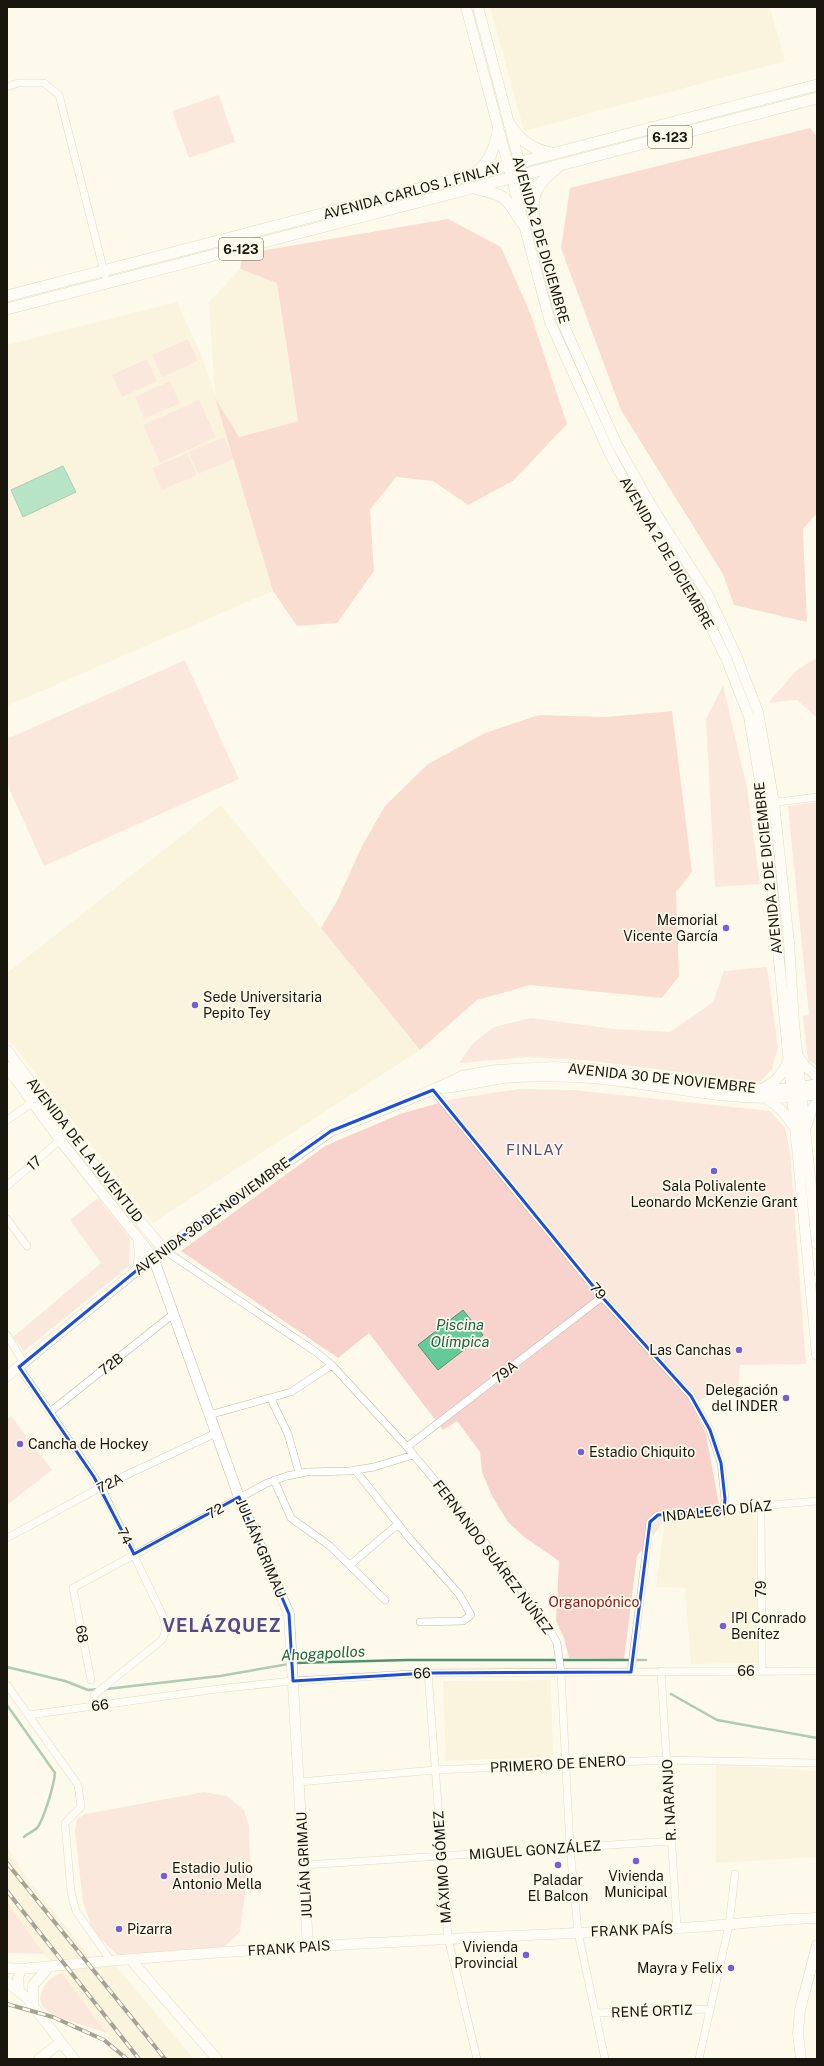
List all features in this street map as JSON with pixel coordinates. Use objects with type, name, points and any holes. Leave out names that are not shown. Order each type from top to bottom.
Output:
[{"type":"main road","name":"AVENIDA 2 DE DICIEMBRE","points":[[466,7],[510,179],[550,322],[608,452],[642,513],[699,602],[726,658],[749,717],[769,803],[788,1061],[796,1092],[817,1244]]},
{"type":"main road","name":"AVENIDA 2 DE DICIEMBRE","points":[[478,7],[561,319],[614,438],[652,507],[708,595],[736,655],[758,712],[769,803],[789,942],[797,1053],[796,1092]]},
{"type":"main road","points":[[482,70],[494,67]]},
{"type":"main road","name":"AVENIDA CARLOS J. FINLAY","points":[[7,296],[817,85]]},
{"type":"main road","name":"AVENIDA CARLOS J. FINLAY","points":[[7,309],[817,98]]},
{"type":"main road","points":[[509,124],[524,142],[540,151],[557,153]]},
{"type":"main road","points":[[472,176],[487,163],[492,154],[498,132]]},
{"type":"main road","points":[[534,220],[532,206],[536,191],[547,176],[559,166]]},
{"type":"main road","points":[[475,188],[494,192],[503,196],[511,203],[522,223]]},
{"type":"main road","name":"AVENIDA DE LA JUVENTUD","points":[[7,1050],[60,1140],[153,1257]]},
{"type":"main road","points":[[797,1053],[805,1066],[817,1076]]},
{"type":"main road","points":[[788,1061],[784,1071],[766,1087],[762,1094],[788,1116],[801,1131],[817,1102]]},
{"type":"main road","name":"AVENIDA 30 DE NOVIEMBRE","points":[[7,1376],[153,1257],[331,1130],[435,1089],[462,1076],[496,1070],[554,1067],[592,1069],[762,1094],[796,1092],[817,1094]]},
{"type":"main road","name":"AVENIDA DE LA JUVENTUD","points":[[7,1068],[63,1127],[164,1250]]},
{"type":"main road","name":"AVENIDA 30 DE NOVIEMBRE","points":[[796,1092],[817,1084]]},
{"type":"main road","name":"AVENIDA 2 DE DICIEMBRE","points":[[801,1131],[814,1279],[817,1356]]},
{"type":"main road","points":[[154,1237],[167,1240],[178,1240]]},
{"type":"main road","points":[[138,1238],[140,1253],[138,1269]]},
{"type":"main road","name":"JULIÁN GRIMAU","points":[[153,1257],[172,1315],[239,1497],[290,1614],[308,1947]]},
{"type":"main road","name":"FRANK PAÍS","points":[[448,1938],[677,1928],[815,1917]]},
{"type":"main road","name":"FRANK PAIS","points":[[7,1968],[21,1969],[158,1957],[448,1938]]},
{"type":"main road","points":[[801,2059],[798,2033],[800,2010],[817,1945]]},
{"type":"main road","points":[[144,1973],[151,1962],[158,1957]]},
{"type":"main road","points":[[131,1960],[144,1973],[217,2059]]},
{"type":"main road","points":[[32,2006],[33,1985],[49,1967]]},
{"type":"main road","points":[[19,1991],[18,1978],[21,1969]]},
{"type":"main road","points":[[7,1982],[19,1991],[74,2059]]},
{"type":"main road","points":[[39,2059],[60,2043]]},
{"type":"street","points":[[7,86],[18,83],[44,83],[59,95],[107,283]]},
{"type":"street","points":[[769,803],[817,797]]},
{"type":"street","name":"79","points":[[435,1089],[602,1296],[691,1396],[710,1430],[721,1463],[725,1499],[724,1510]]},
{"type":"street","points":[[7,1120],[37,1100]]},
{"type":"street","name":"17","points":[[7,1186],[60,1140]]},
{"type":"street","points":[[7,1219],[27,1246]]},
{"type":"street","name":"FERNANDO SUÁREZ NÚÑEZ","points":[[164,1250],[316,1352],[332,1365],[407,1447],[468,1520],[547,1624],[557,1643],[561,1672],[570,1848],[578,1932],[605,2059]]},
{"type":"street","name":"79A","points":[[407,1447],[602,1296]]},
{"type":"street","name":"72B","points":[[50,1412],[172,1315]]},
{"type":"street","name":"74","points":[[7,1335],[21,1365],[50,1412],[101,1487],[163,1616],[166,1630],[162,1640],[94,1695],[96,1706]]},
{"type":"street","points":[[209,1415],[271,1399],[291,1392],[332,1365]]},
{"type":"street","points":[[271,1399],[288,1434],[299,1473]]},
{"type":"street","name":"72A","points":[[7,1538],[101,1487],[216,1433]]},
{"type":"street","name":"72","points":[[73,1588],[239,1497],[274,1480],[299,1473],[355,1470],[374,1467],[414,1455]]},
{"type":"street","points":[[355,1470],[398,1524],[459,1594],[471,1615],[463,1621],[420,1622]]},
{"type":"street","points":[[274,1480],[291,1518],[330,1546],[385,1600]]},
{"type":"street","name":"INDALECIO DÍAZ","points":[[630,1672],[650,1522],[658,1515],[817,1502]]},
{"type":"street","name":"79","points":[[761,1506],[762,1671]]},
{"type":"street","points":[[350,1565],[398,1524]]},
{"type":"street","name":"68","points":[[73,1588],[91,1680]]},
{"type":"street","name":"R. NARANJO","points":[[661,1671],[677,1928]]},
{"type":"street","name":"66","points":[[29,1715],[293,1682],[428,1673],[817,1671]]},
{"type":"street","name":"MÁXIMO GÓMEZ","points":[[428,1673],[448,1938],[477,2059]]},
{"type":"street","points":[[7,1685],[78,1785],[81,1807],[65,1823],[71,1892],[76,1911],[111,1962]]},
{"type":"street","name":"PRIMERO DE ENERO","points":[[299,1782],[435,1770],[667,1760],[817,1763]]},
{"type":"street","name":"MIGUEL GONZÁLEZ","points":[[304,1865],[671,1841]]},
{"type":"street","points":[[699,2059],[729,1925],[735,1874]]},
{"type":"street","name":"RENÉ ORTIZ","points":[[595,2013],[710,2009]]},
{"type":"highlighted area","points":[[433,1090],[602,1297],[691,1396],[710,1430],[721,1463],[725,1499],[724,1510],[658,1515],[650,1522],[631,1672],[428,1673],[293,1681],[289,1614],[239,1497],[134,1554],[94,1477],[19,1367],[153,1257],[331,1131]]},
{"type":"shaded area","points":[[490,7],[770,7],[785,61],[524,131]]},
{"type":"shaded area","points":[[810,128],[817,137],[817,513],[803,529],[807,622],[734,605],[723,574],[621,410],[561,248],[570,188]]},
{"type":"shaded area","points":[[448,219],[501,247],[531,315],[567,424],[513,481],[468,505],[433,481],[396,477],[370,510],[374,571],[337,623],[297,626],[273,591],[215,398],[239,437],[298,421],[277,283],[240,269],[243,254]]},
{"type":"shaded area","points":[[240,269],[277,283],[298,421],[238,437],[216,400],[273,591],[7,706],[7,345],[177,302],[203,359],[215,396],[209,302]]},
{"type":"shaded area","points":[[672,711],[692,872],[676,892],[679,976],[662,998],[530,985],[477,1000],[420,1050],[321,928],[337,901],[362,846],[385,806],[428,764],[485,733],[539,715],[607,717]]},
{"type":"shaded area","name":"Sede Universitaria Pepito Tey","points":[[221,805],[420,1050],[153,1223],[7,1037],[7,973]]},
{"type":"shaded area","name":"IPI Conrado Benítez","points":[[756,1513],[758,1663],[691,1664],[685,1588],[656,1587],[665,1520]]},
{"type":"shaded area","points":[[551,1680],[553,1757],[446,1761],[443,1681]]},
{"type":"shaded area","points":[[716,1764],[817,1771],[817,1857],[716,1863]]},
{"type":"shaded area","points":[[7,1846],[26,1877],[98,1967],[116,1966],[194,2059],[113,2059],[110,2055],[107,2033],[62,1973],[44,1954],[7,1902]]},
{"type":"green space","points":[[219,95],[235,142],[189,158],[172,111]]},
{"type":"green space","points":[[188,339],[198,361],[162,377],[152,355]]},
{"type":"green space","points":[[147,359],[157,381],[122,397],[112,375]]},
{"type":"green space","points":[[170,381],[180,403],[144,419],[135,397]]},
{"type":"green space","points":[[199,400],[216,437],[160,463],[143,425]]},
{"type":"green space","points":[[224,437],[234,459],[198,474],[188,452]]},
{"type":"green space","points":[[187,453],[197,475],[162,490],[152,468]]},
{"type":"green space","points":[[817,657],[817,718],[797,700],[768,703],[796,671]]},
{"type":"green space","points":[[185,660],[239,779],[44,866],[7,784],[7,739]]},
{"type":"green space","points":[[723,685],[747,788],[760,884],[715,887],[706,719]]},
{"type":"green space","points":[[817,802],[817,1066],[808,1060],[803,1016],[809,1015],[788,806]]},
{"type":"green space","points":[[767,967],[778,1047],[772,1069],[760,1082],[584,1060],[529,1057],[459,1063],[472,1044],[494,1027],[531,1018],[615,1029],[670,1032],[713,1002],[724,971]]},
{"type":"green space","name":"Organopónico","points":[[519,1089],[573,1090],[770,1111],[785,1128],[790,1152],[806,1364],[740,1365],[738,1394],[712,1394],[692,1405],[706,1434],[721,1515],[665,1520],[637,1556],[624,1659],[569,1658],[564,1638],[556,1621],[559,1561],[523,1536],[508,1522],[492,1496],[482,1472],[480,1452],[457,1421],[443,1430],[369,1333],[338,1358],[181,1251],[325,1146],[400,1114],[453,1099]]},
{"type":"green space","points":[[98,1198],[130,1238],[129,1266],[24,1351],[13,1337],[101,1263],[70,1220]]},
{"type":"green space","name":"Cancha de Hockey","points":[[11,1416],[52,1470],[7,1505],[7,1419]]},
{"type":"green space","name":"Estadio Julio Antonio Mella","points":[[204,1792],[227,1796],[244,1810],[249,1826],[250,1864],[248,1869],[240,1932],[219,1952],[120,1957],[94,1933],[83,1903],[75,1831],[77,1819],[85,1814]]},
{"type":"green space","points":[[7,1902],[44,1954],[7,1953]]},
{"type":"green space","points":[[62,1973],[107,2033],[56,2016],[42,2006],[40,1998],[45,1985],[55,1976]]},
{"type":"water","points":[[63,466],[76,492],[23,517],[11,490]]},
{"type":"water","name":"Piscina Olímpica","points":[[463,1310],[483,1335],[438,1370],[418,1345]]},
{"type":"waterway","name":"Ahogapollos","points":[[294,1663],[407,1660],[646,1660]]},
{"type":"waterway","name":"Ahogapollos","points":[[106,1689],[220,1676],[289,1664]]},
{"type":"waterway","name":"Ahogapollos","points":[[7,1667],[65,1681],[88,1690],[99,1689]]},
{"type":"waterway","name":"Ahogapollos","points":[[671,1694],[717,1720],[817,1738]]},
{"type":"waterway","points":[[7,1705],[55,1773],[53,1785],[40,1824],[36,1829],[24,1837]]},
{"type":"railway","points":[[7,1863],[165,2059]]},
{"type":"railway","points":[[7,1891],[139,2059]]},
{"type":"railway","points":[[7,2004],[53,2017],[104,2040],[127,2059]]},
{"type":"place","name":"Memorial Vicente García","points":[[726,928]]},
{"type":"place","name":"Sede Universitaria Pepito Tey","points":[[195,1005]]},
{"type":"place","name":"Sala Polivalente Leonardo McKenzie Grant","points":[[714,1171]]},
{"type":"place","name":"Las Canchas","points":[[739,1350]]},
{"type":"place","name":"Delegación del INDER","points":[[786,1398]]},
{"type":"place","name":"Cancha de Hockey","points":[[20,1444]]},
{"type":"place","name":"Estadio Chiquito","points":[[581,1452]]},
{"type":"place","name":"IPI Conrado Benítez","points":[[723,1626]]},
{"type":"place","name":"Vivienda Municipal","points":[[636,1861]]},
{"type":"place","name":"Paladar El Balcon","points":[[558,1865]]},
{"type":"place","name":"Estadio Julio Antonio Mella","points":[[164,1876]]},
{"type":"place","name":"Pizarra","points":[[119,1929]]},
{"type":"place","name":"Vivienda Provincial","points":[[526,1955]]},
{"type":"place","name":"Mayra y Felix","points":[[731,1968]]},
{"type":"district","name":"FINLAY","points":[[535,1149]]},
{"type":"district","name":"VELÁZQUEZ","points":[[222,1625]]}]
